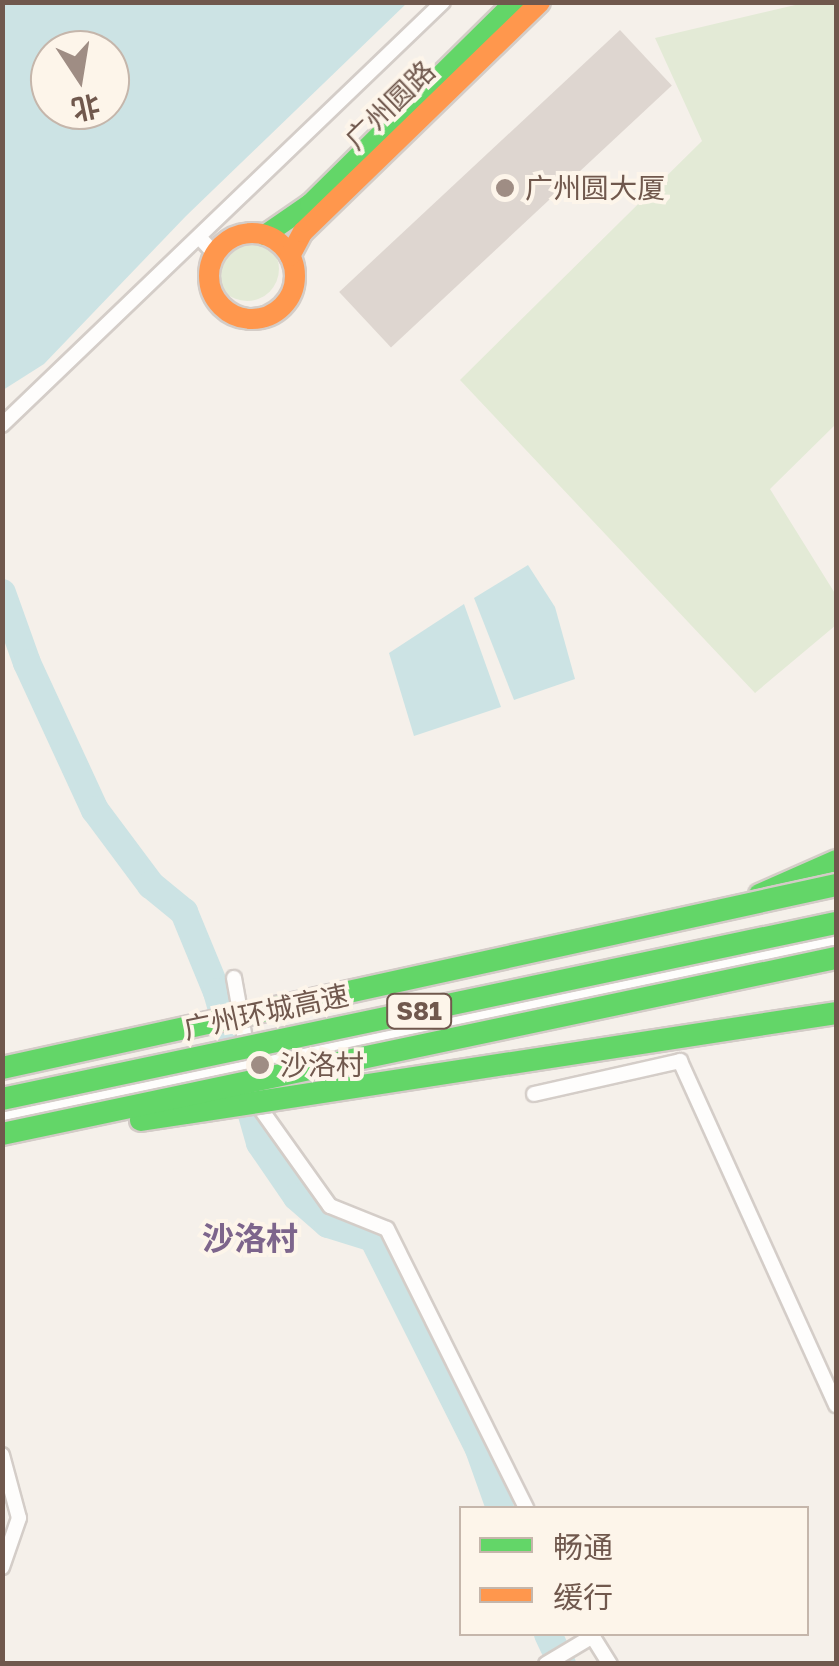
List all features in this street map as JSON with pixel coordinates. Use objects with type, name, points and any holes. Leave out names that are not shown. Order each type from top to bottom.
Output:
[{"type":"main road","name":"广州圆路","points":[[265,235],[310,204],[514,2]]},
{"type":"main road","name":"广州圆路","points":[[290,256],[303,232],[540,2]]},
{"type":"main road","points":[[265,235],[290,256],[295,278],[285,304],[246,319],[213,295],[208,246],[237,236],[265,235]]},
{"type":"main road","points":[[620,934],[736,902],[836,860]]},
{"type":"main road","points":[[2,1068],[836,885]]},
{"type":"main road","name":"广州环城高速","points":[[2,1099],[836,923]]},
{"type":"main road","name":"S81","points":[[2,1134],[836,958]]},
{"type":"main road","points":[[2,1141],[836,1014]]},
{"type":"street","points":[[2,425],[208,246],[443,2]]},
{"type":"street","points":[[2,1118],[836,940]]},
{"type":"street","points":[[234,978],[246,1022],[246,1067],[264,1119],[312,1186],[343,1215],[387,1229],[525,1506]]},
{"type":"street","points":[[534,1094],[680,1061],[836,1405]]},
{"type":"street","points":[[2,1455],[19,1518],[2,1567]]},
{"type":"street","points":[[546,1664],[590,1636]]},
{"type":"street","points":[[593,1636],[610,1664]]},
{"type":"green space","points":[[808,2],[836,3],[836,424],[770,489],[836,595],[836,625],[755,693],[460,380],[702,141],[655,38]]},
{"type":"green space","points":[[247,237],[269,247],[279,269],[269,291],[247,301],[225,291],[215,269],[225,247]]},
{"type":"shaded area","points":[[3,2],[407,2],[186,216],[44,364],[3,390]]},
{"type":"shaded area","points":[[528,565],[555,607],[575,679],[514,700],[474,598]]},
{"type":"shaded area","points":[[464,604],[501,707],[414,736],[389,653]]},
{"type":"building","name":"广州圆大厦","points":[[620,30],[672,86],[391,347],[339,292]]},
{"type":"waterway","points":[[2,593],[27,663],[95,810],[151,885],[184,912],[217,992],[260,1143],[297,1197],[328,1224],[373,1238],[479,1449],[499,1506]]},
{"type":"waterway","points":[[549,1636],[562,1664]]},
{"type":"traffic: fast","points":[[265,235],[310,204],[515,2]]},
{"type":"traffic: fast","points":[[759,894],[836,860]]},
{"type":"traffic: fast","points":[[2,1068],[836,885]]},
{"type":"traffic: fast","points":[[2,1099],[836,923]]},
{"type":"traffic: fast","points":[[2,1134],[836,958]]},
{"type":"traffic: fast","points":[[141,1120],[836,1013]]},
{"type":"traffic: slow","points":[[290,256],[303,232],[540,2]]},
{"type":"traffic: slow","points":[[252,233],[276,240],[288,252],[295,276],[288,300],[276,312],[252,319],[228,312],[216,300],[209,276],[216,252],[228,240],[252,233]]},
{"type":"place","name":"广州圆大厦","points":[[505,188]]},
{"type":"place","name":"沙洛村","points":[[260,1065]]},
{"type":"district","name":"沙洛村","points":[[250,1238]]}]
